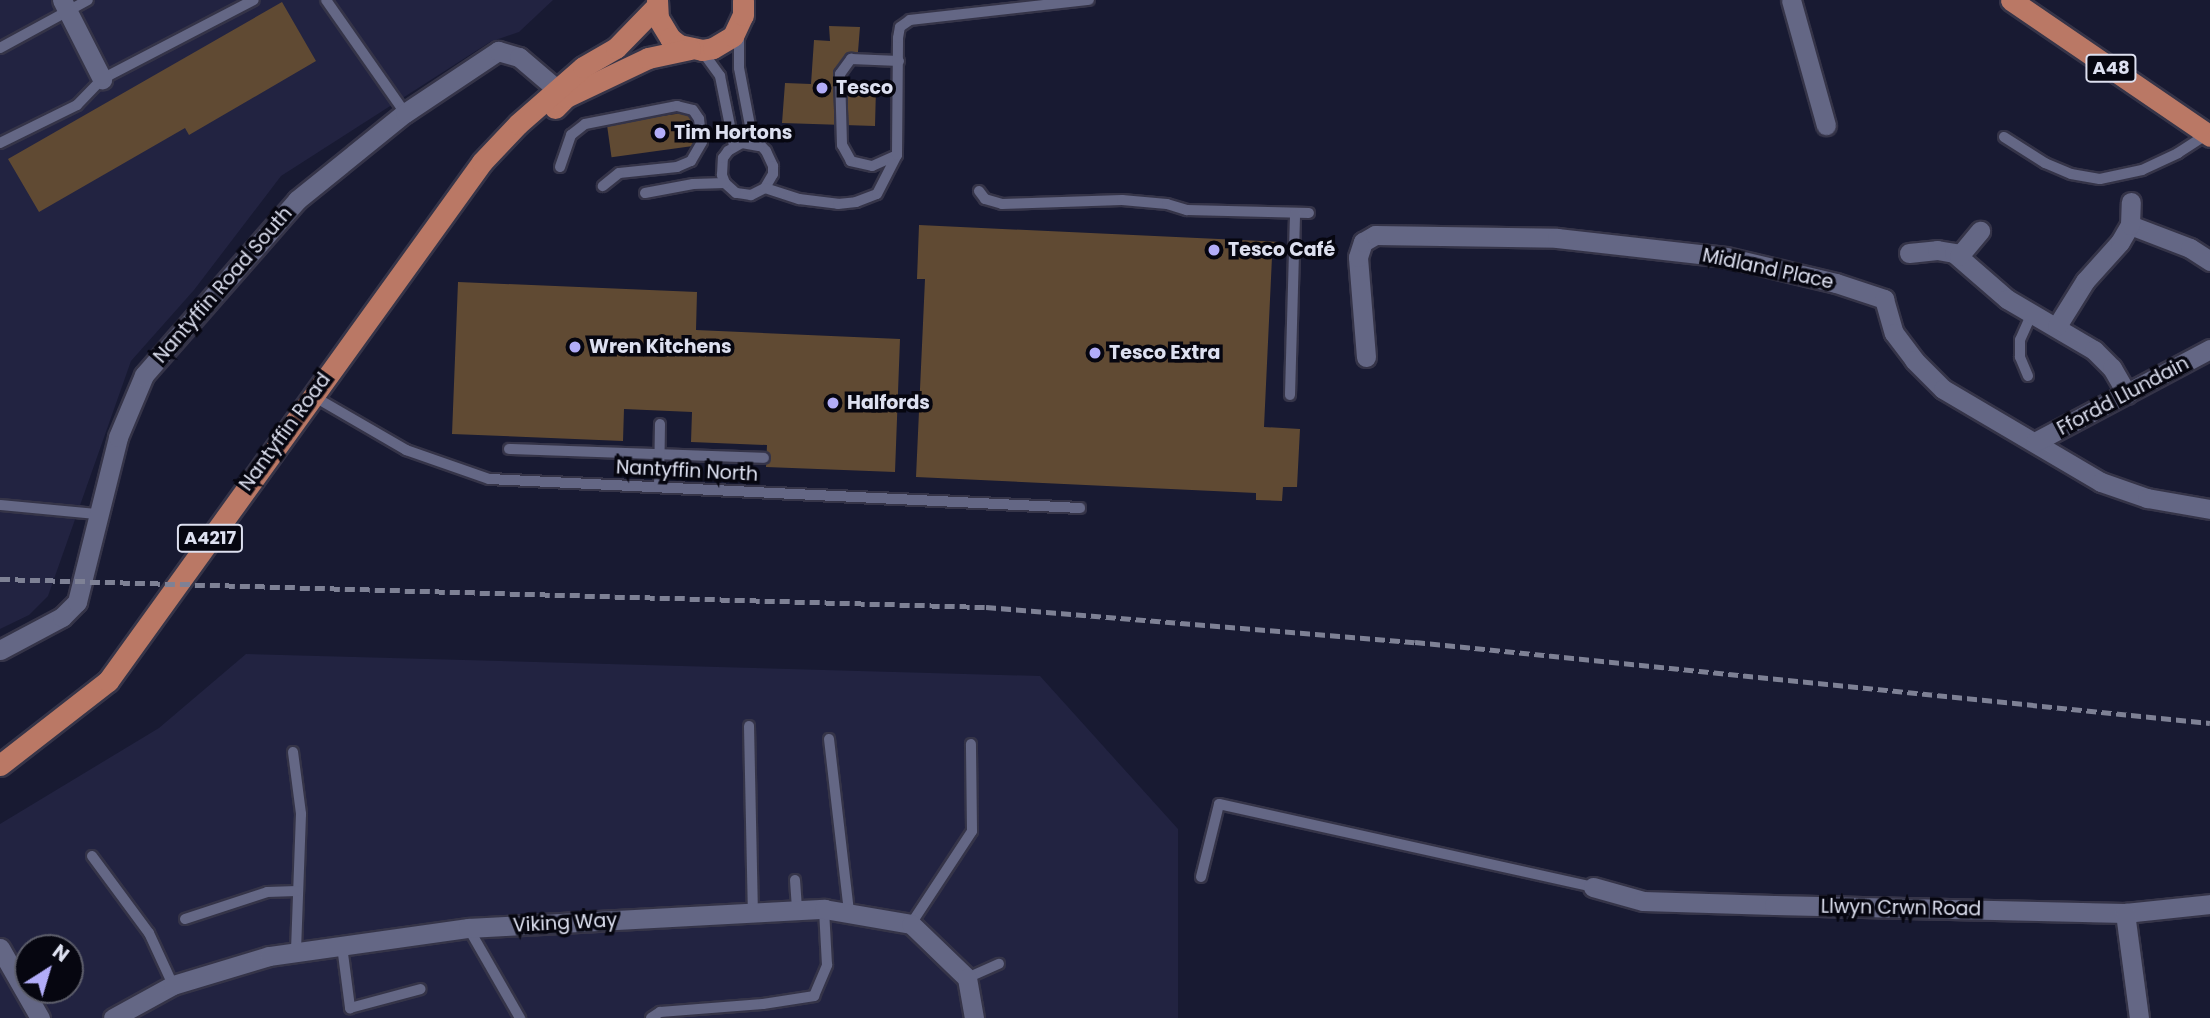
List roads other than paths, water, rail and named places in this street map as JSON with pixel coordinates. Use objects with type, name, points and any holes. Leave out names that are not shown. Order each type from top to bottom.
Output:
[{"type":"main road","name":"Nantyffin Road","points":[[562,93],[648,58],[724,43],[742,14],[759,0]]},
{"type":"main road","name":"A48","points":[[2011,0],[2209,135]]},
{"type":"main road","name":"Nantyffin Road","points":[[0,765],[108,681],[441,220],[562,93],[583,67],[615,48],[656,3]]},
{"type":"main road","points":[[656,3],[662,29],[679,45],[696,50]]},
{"type":"street","points":[[1791,0],[1826,125]]},
{"type":"street","points":[[65,5],[102,79]]},
{"type":"street","name":"Nantyffin Road South","points":[[0,650],[62,617],[77,602],[118,437],[144,375],[297,200],[405,113],[498,51],[519,57],[562,93]]},
{"type":"street","points":[[2057,326],[2069,304],[2120,242],[2130,225],[2131,202]]},
{"type":"street","points":[[2130,225],[2190,248],[2210,260]]},
{"type":"street","points":[[1959,257],[1980,231]]},
{"type":"street","name":"Midland Place","points":[[1366,357],[1359,257],[1363,242],[1375,235],[1557,238],[1726,257],[1836,283],[1884,299],[1894,333],[1914,360],[1943,389],[2101,482],[2147,498],[2210,509]]},
{"type":"street","points":[[1909,253],[1937,250],[1959,257],[2007,299],[2094,350],[2112,368],[2127,394]]},
{"type":"street","name":"Ffordd Llundain","points":[[2035,442],[2210,349]]},
{"type":"street","name":"Llwyn Crwn Road","points":[[1593,887],[1643,901],[2125,912],[2210,904]]},
{"type":"street","name":"Viking Way","points":[[113,1018],[173,985],[269,956],[468,928],[824,909],[911,924]]},
{"type":"street","points":[[2125,912],[2139,1018]]},
{"type":"street","points":[[911,924],[967,978],[974,1018]]},
{"type":"street","points":[[0,948],[40,1018]]},
{"type":"lane","points":[[0,48],[65,5],[88,0]]},
{"type":"lane","points":[[0,143],[77,105],[102,79],[254,0]]},
{"type":"lane","points":[[326,0],[405,113]]},
{"type":"lane","points":[[765,188],[799,199],[838,204],[856,202],[877,194],[894,167],[897,155],[900,27],[910,20],[1089,0]]},
{"type":"lane","points":[[645,194],[693,184],[725,183],[743,195],[765,188],[770,182],[773,166],[771,157],[752,136],[739,68],[742,14]]},
{"type":"lane","points":[[696,50],[720,76],[734,146]]},
{"type":"lane","points":[[897,155],[873,166],[851,161],[842,145],[840,74],[851,59],[899,61]]},
{"type":"lane","points":[[560,167],[571,135],[593,121],[684,105],[697,114],[702,142],[691,162],[620,173],[603,186]]},
{"type":"lane","points":[[2004,137],[2045,163],[2071,174],[2100,179],[2142,170],[2209,135]]},
{"type":"lane","points":[[725,183],[722,175],[723,158],[734,146],[742,143],[759,146]]},
{"type":"lane","points":[[979,191],[985,199],[1002,204],[1122,200],[1167,204],[1187,210],[1309,213]]},
{"type":"lane","points":[[1290,395],[1295,213]]},
{"type":"lane","points":[[2028,376],[2020,357],[2020,340],[2032,313]]},
{"type":"lane","name":"Nantyffin North","points":[[312,395],[407,450],[470,475],[489,479],[1080,508]]},
{"type":"lane","points":[[659,487],[660,424]]},
{"type":"lane","points":[[509,449],[764,458]]},
{"type":"lane","points":[[0,505],[97,514]]},
{"type":"lane","points":[[749,726],[753,914]]},
{"type":"lane","points":[[829,739],[849,913]]},
{"type":"lane","points":[[911,924],[972,831],[971,744]]},
{"type":"lane","points":[[293,752],[300,814],[296,952]]},
{"type":"lane","points":[[1201,877],[1219,804],[1593,887]]},
{"type":"lane","points":[[92,856],[149,933],[173,985]]},
{"type":"lane","points":[[795,880],[797,910]]},
{"type":"lane","points":[[185,919],[267,892],[297,891]]},
{"type":"lane","points":[[651,1018],[660,1012],[763,1004],[814,996],[827,965],[824,909]]},
{"type":"lane","points":[[468,928],[520,1018]]},
{"type":"lane","points":[[342,946],[350,1008],[421,989]]},
{"type":"lane","points":[[967,978],[999,964]]},
{"type":"railway","points":[[0,579],[986,607],[1415,642],[2210,723]]},
{"type":"place","name":"Tesco","points":[[822,88]]},
{"type":"place","name":"Tim Hortons","points":[[660,133]]},
{"type":"place","name":"Tesco Café","points":[[1214,250]]},
{"type":"place","name":"Wren Kitchens","points":[[575,347]]},
{"type":"place","name":"Tesco Extra","points":[[1095,353]]},
{"type":"place","name":"Halfords","points":[[833,403]]}]
